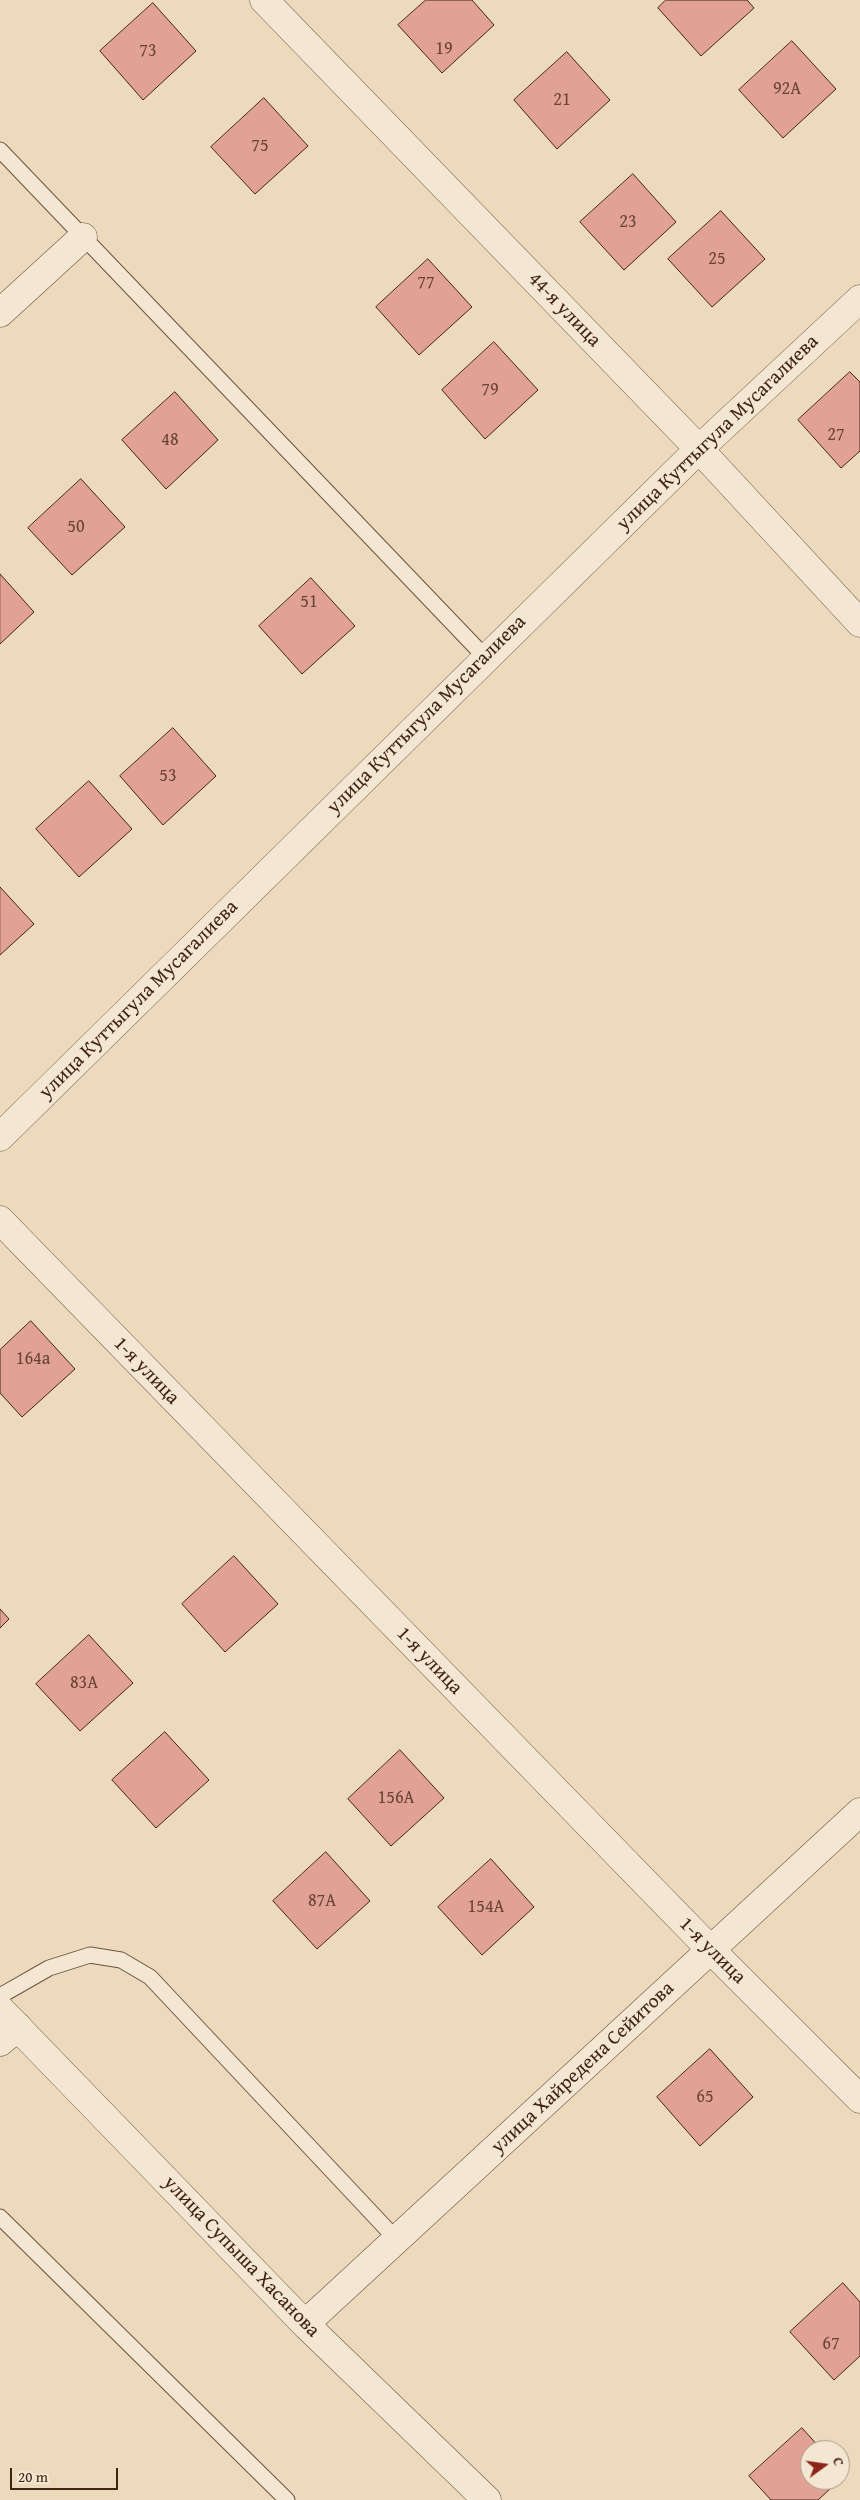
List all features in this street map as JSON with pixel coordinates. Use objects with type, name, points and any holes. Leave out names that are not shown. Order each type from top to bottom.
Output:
[{"type":"street","name":"44-я улица","points":[[264,0],[698,449],[860,623]]},
{"type":"street","points":[[0,313],[82,237]]},
{"type":"street","name":"улица Куттыгула Мусагалиева","points":[[0,1137],[698,449],[860,299]]},
{"type":"street","name":"1-я улица","points":[[0,1220],[711,1950],[860,2100]]},
{"type":"street","name":"улица Хайредена Сейитова","points":[[305,2324],[860,1812]]},
{"type":"street","name":"улица Супыша Хасанова","points":[[6,2026],[305,2324],[487,2500]]},
{"type":"lane","points":[[0,150],[486,658]]},
{"type":"lane","points":[[0,1996],[49,1968],[90,1954],[121,1960],[150,1977],[397,2240]]},
{"type":"lane","points":[[0,2217],[287,2500]]},
{"type":"building","points":[[426,0],[472,0],[494,25],[442,73],[398,25]]},
{"type":"building","points":[[666,0],[747,0],[754,8],[701,56],[658,8]]},
{"type":"building","points":[[153,3],[196,51],[143,100],[100,51]]},
{"type":"building","points":[[792,41],[836,89],[783,138],[739,90]]},
{"type":"building","points":[[567,52],[610,100],[557,149],[514,100]]},
{"type":"building","points":[[264,98],[308,146],[255,194],[211,147]]},
{"type":"building","points":[[633,174],[676,222],[624,270],[580,222]]},
{"type":"building","points":[[721,211],[765,259],[712,307],[668,259]]},
{"type":"building","points":[[428,259],[472,307],[419,355],[376,307]]},
{"type":"building","points":[[494,342],[538,390],[485,439],[442,390]]},
{"type":"building","points":[[850,372],[860,382],[860,451],[841,468],[798,420]]},
{"type":"building","points":[[175,392],[218,440],[166,489],[122,440]]},
{"type":"building","points":[[81,479],[125,527],[72,575],[28,528]]},
{"type":"building","points":[[0,574],[34,612],[0,644]]},
{"type":"building","points":[[311,578],[355,626],[302,674],[259,626]]},
{"type":"building","points":[[173,728],[216,776],[163,825],[120,776]]},
{"type":"building","points":[[89,781],[132,829],[79,877],[36,829]]},
{"type":"building","points":[[0,887],[34,924],[0,955]]},
{"type":"building","points":[[31,1321],[75,1369],[22,1417],[0,1393],[0,1350]]},
{"type":"building","points":[[234,1556],[278,1604],[225,1652],[182,1604]]},
{"type":"building","points":[[0,1609],[9,1619],[0,1628]]},
{"type":"building","points":[[89,1635],[133,1683],[80,1731],[36,1684]]},
{"type":"building","points":[[165,1732],[209,1780],[156,1828],[112,1780]]},
{"type":"building","points":[[400,1750],[444,1798],[391,1846],[348,1799]]},
{"type":"building","points":[[326,1852],[370,1901],[317,1949],[273,1901]]},
{"type":"building","points":[[491,1859],[534,1907],[482,1955],[438,1907]]},
{"type":"building","points":[[710,2049],[753,2097],[700,2146],[657,2097]]},
{"type":"building","points":[[843,2283],[860,2302],[860,2356],[834,2380],[790,2332]]},
{"type":"building","points":[[802,2428],[813,2440],[800,2440],[800,2490],[829,2490],[818,2500],[771,2500],[749,2476]]}]
